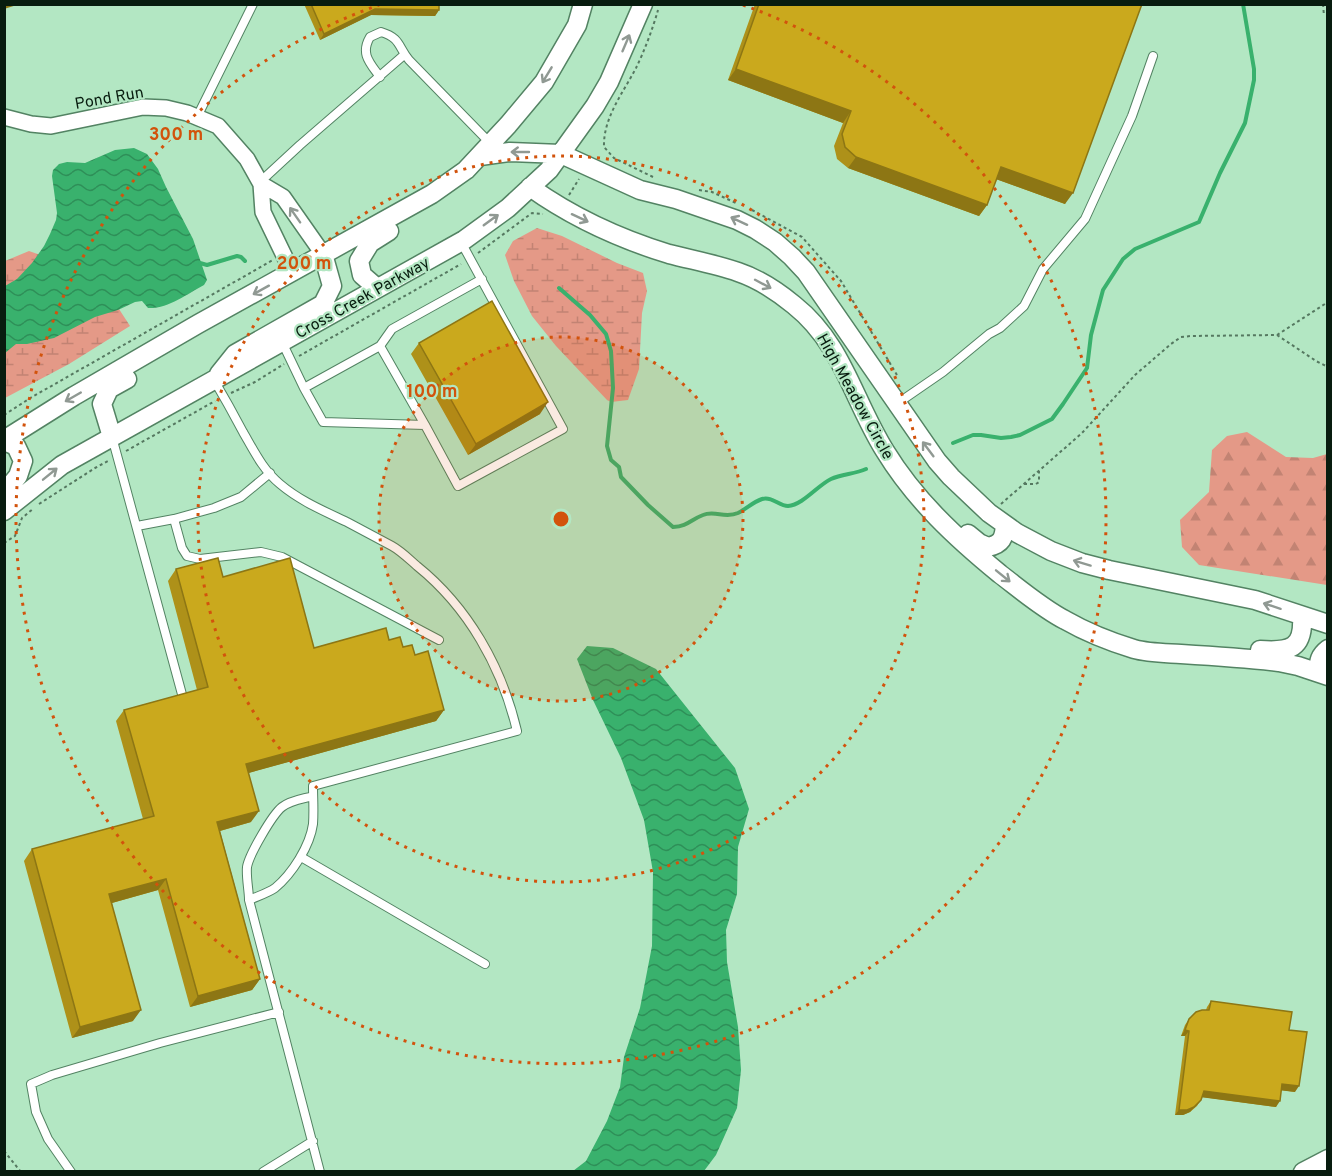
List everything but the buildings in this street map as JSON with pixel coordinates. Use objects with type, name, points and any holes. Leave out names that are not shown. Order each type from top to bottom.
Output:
[{"type":"street","points":[[4,440],[74,396],[198,324],[432,194],[466,170],[544,82],[577,25],[583,4]]},
{"type":"street","name":"Cross Creek Parkway","points":[[4,511],[62,465],[460,242],[508,208],[549,170],[595,106],[609,82],[643,4]]},
{"type":"street","name":"Pond Run","points":[[4,117],[51,126],[143,107],[166,108],[187,113],[218,126],[247,159],[261,183],[263,212],[292,272]]},
{"type":"street","points":[[485,150],[561,153]]},
{"type":"street","name":"High Meadow Circle","points":[[561,153],[640,190],[722,213],[755,229],[775,242],[806,272],[923,442],[951,477],[1005,525],[1051,552],[1082,563],[1255,600],[1328,624]]},
{"type":"street","points":[[377,288],[362,275],[359,261],[370,243],[445,198],[451,181]]},
{"type":"street","name":"Pond Run","points":[[261,183],[283,197],[323,254]]},
{"type":"street","name":"High Meadow Circle","points":[[530,187],[570,213],[622,237],[669,254],[737,272],[764,283],[799,309],[828,341],[848,376],[871,428],[917,496],[955,536],[1016,586],[1063,620],[1087,632],[1136,650],[1279,662],[1323,674]]},
{"type":"street","points":[[214,380],[235,354],[323,304],[332,286],[323,254]]},
{"type":"street","points":[[112,437],[102,404],[109,389],[180,348],[198,324]]},
{"type":"street","points":[[4,440],[16,446],[23,461],[18,476],[4,493]]},
{"type":"street","points":[[886,453],[920,483],[956,524],[979,543],[988,547],[1000,543],[1004,537],[1005,525]]},
{"type":"street","points":[[1136,650],[1184,644],[1280,651],[1289,649],[1298,642],[1303,629],[1302,616]]},
{"type":"street","points":[[1323,674],[1319,661],[1321,654],[1328,649]]},
{"type":"street","points":[[1303,1172],[1328,1159]]},
{"type":"lane","points":[[197,117],[252,4]]},
{"type":"lane","points":[[380,77],[365,50],[370,37],[381,32],[392,36],[400,45],[404,55],[485,150]]},
{"type":"lane","points":[[261,183],[300,145],[404,55]]},
{"type":"lane","points":[[897,404],[943,372],[989,334],[1000,328],[1024,306],[1043,268],[1085,219],[1132,116],[1153,56]]},
{"type":"lane","points":[[380,346],[458,486],[563,429],[460,242]]},
{"type":"lane","points":[[304,387],[380,346],[392,328],[482,279]]},
{"type":"lane","points":[[282,342],[323,422],[425,425]]},
{"type":"lane","points":[[214,380],[262,465],[278,483],[311,505],[356,526],[395,548],[430,576],[450,597],[477,632],[495,666],[507,694],[517,731],[313,786],[312,827],[301,857],[290,875],[273,889],[249,900]]},
{"type":"lane","points":[[112,437],[183,698]]},
{"type":"lane","points":[[137,526],[214,508],[241,497],[270,473]]},
{"type":"lane","points":[[174,519],[182,548],[187,556],[200,559],[261,552],[282,557],[439,640]]},
{"type":"lane","points":[[313,796],[282,807],[272,818],[249,858],[247,868],[249,900],[320,1172]]},
{"type":"lane","points":[[301,857],[485,964]]},
{"type":"lane","points":[[71,1172],[48,1139],[36,1112],[31,1084],[52,1075],[160,1043],[279,1012]]},
{"type":"lane","points":[[262,1172],[313,1142]]},
{"type":"path","points":[[1323,4],[1324,16]]},
{"type":"path","points":[[566,199],[580,178]]},
{"type":"path","points":[[4,543],[15,536],[22,518],[94,468],[223,396],[255,382],[290,360],[456,268],[532,213],[545,214]]},
{"type":"path","points":[[4,415],[284,255]]},
{"type":"path","points":[[989,513],[1082,434],[1135,375],[1171,344],[1181,338],[1191,336],[1277,335],[1328,302]]},
{"type":"path","points":[[1277,335],[1328,367]]},
{"type":"path","points":[[1024,484],[1039,482],[1039,471]]},
{"type":"path","points":[[4,1150],[21,1172]]},
{"type":"green space","points":[[537,228],[562,236],[643,273],[647,291],[642,313],[639,369],[628,400],[611,402],[607,400],[556,346],[532,316],[514,281],[505,255],[513,241]]},
{"type":"green space","points":[[29,251],[97,275],[130,326],[69,364],[5,398],[5,261]]},
{"type":"green space","points":[[1247,432],[1286,457],[1313,458],[1327,454],[1327,585],[1199,565],[1182,547],[1180,520],[1209,492],[1212,450],[1227,436]]},
{"type":"water","points":[[134,148],[147,154],[158,169],[193,239],[207,280],[204,285],[163,306],[148,308],[142,301],[135,302],[95,317],[54,338],[16,344],[5,353],[5,286],[17,279],[32,263],[44,246],[56,220],[53,170],[59,164],[85,163],[115,150]]},
{"type":"water","points":[[587,646],[613,648],[656,669],[735,768],[749,809],[738,847],[737,894],[726,930],[727,962],[738,1027],[741,1070],[737,1108],[716,1155],[704,1171],[573,1171],[586,1161],[607,1121],[620,1087],[624,1057],[640,1008],[652,946],[653,872],[644,820],[621,758],[593,700],[577,659]]},
{"type":"waterway","points":[[953,443],[973,435],[1001,438],[1020,435],[1052,419],[1087,368],[1091,335],[1103,290],[1123,259],[1135,249],[1199,222],[1245,123],[1254,80],[1243,4]]},
{"type":"waterway","points":[[200,263],[207,265],[237,256],[245,261]]},
{"type":"waterway","points":[[559,288],[590,315],[606,334],[611,351],[613,388],[607,446],[611,460],[619,467],[621,477],[673,527],[686,524],[707,514],[733,515],[766,498],[785,506],[794,505],[831,479],[866,469]]}]
